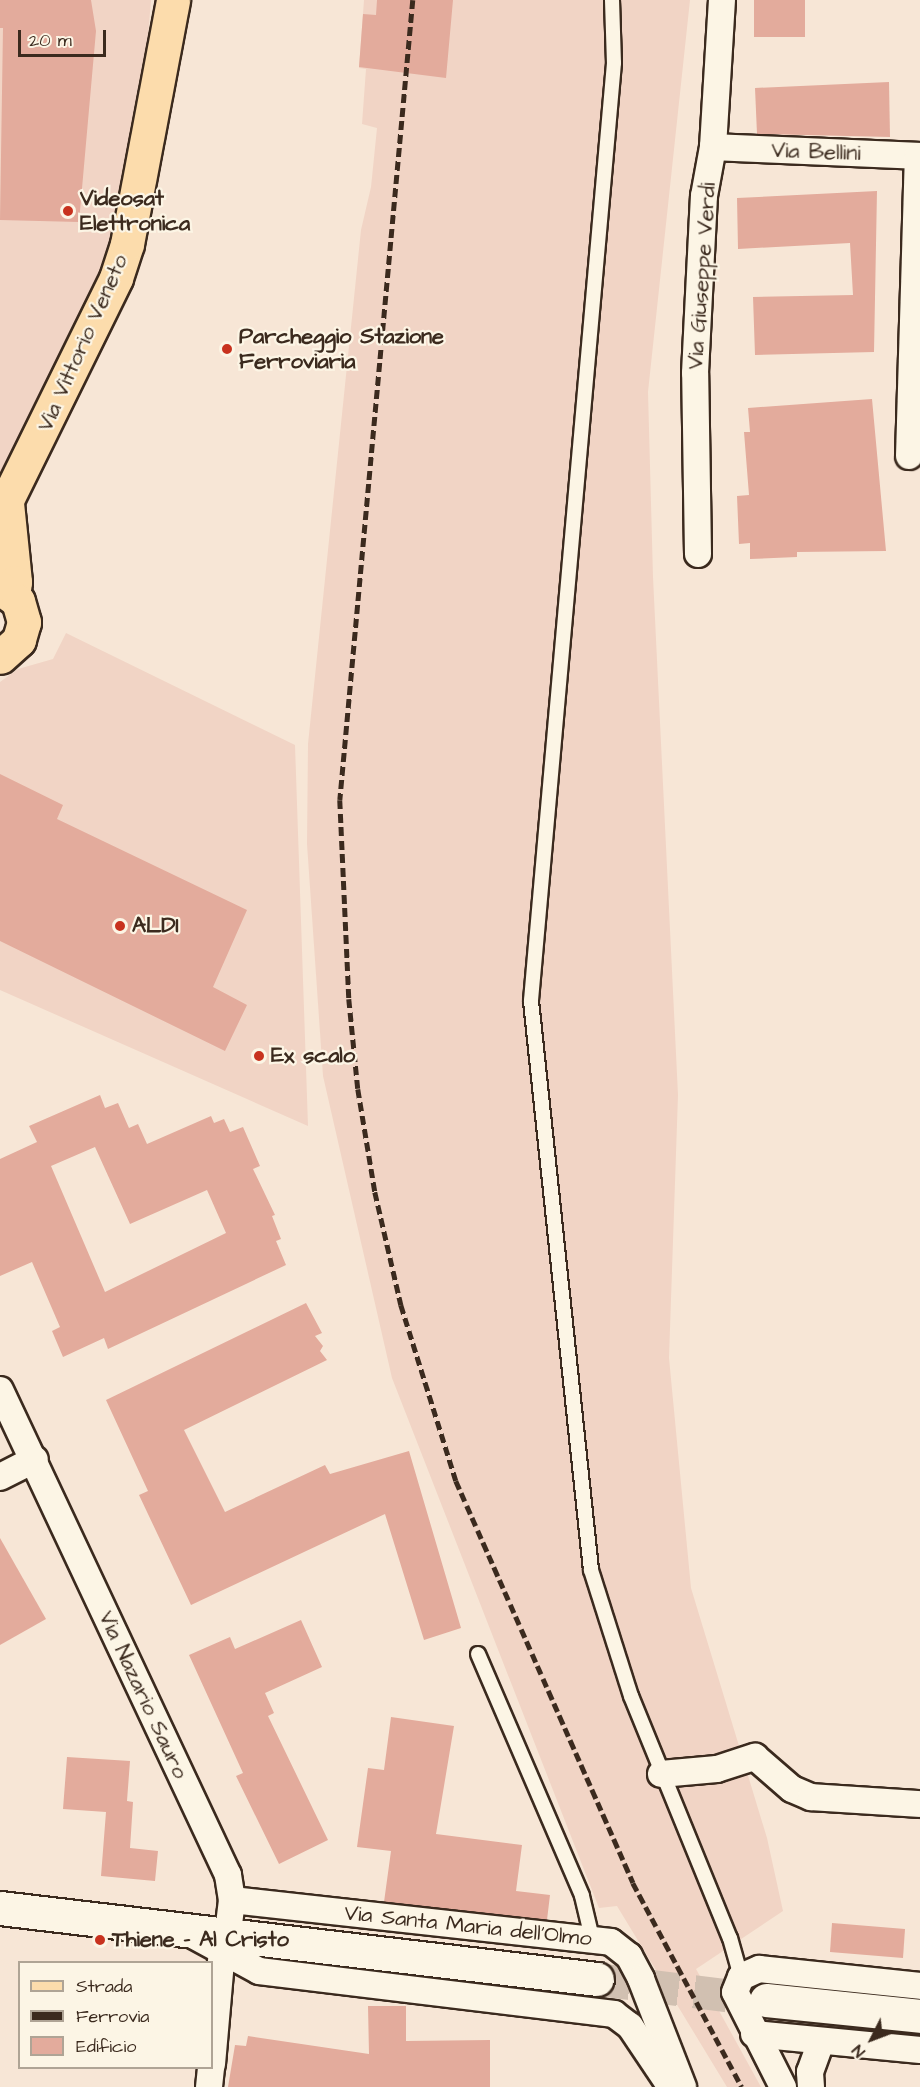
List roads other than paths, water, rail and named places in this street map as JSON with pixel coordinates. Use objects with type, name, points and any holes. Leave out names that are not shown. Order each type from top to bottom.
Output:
[{"type":"main road","name":"Via Vittorio Veneto","points":[[0,657],[12,648],[22,632],[24,615],[6,592],[15,582],[4,509],[116,278],[127,244],[173,0]]},
{"type":"main road","name":"Via Santa Maria dell'Olmo","points":[[0,1908],[188,1932],[225,1942],[597,1979]]},
{"type":"main road","points":[[766,2000],[920,2016]]},
{"type":"street","name":"Via Giuseppe Verdi","points":[[698,554],[695,373],[704,196],[713,147],[722,0]]},
{"type":"street","name":"Via Bellini","points":[[713,147],[919,156]]},
{"type":"street","points":[[909,456],[919,156]]},
{"type":"street","name":"Via Nazario Sauro","points":[[0,1390],[35,1459],[228,1875],[232,1900],[213,2048]]},
{"type":"street","points":[[0,1477],[35,1459]]},
{"type":"street","points":[[661,1774],[717,1769],[755,1757],[792,1789],[812,1797],[920,1804]]},
{"type":"street","name":"Via Santa Maria dell'Olmo","points":[[232,1900],[524,1935],[592,1938],[611,1942],[629,1956],[641,1979],[683,2087]]},
{"type":"street","name":"Via Santa Maria dell'Olmo","points":[[225,1942],[259,1971],[614,2014]]},
{"type":"street","points":[[783,2087],[754,2034],[735,1992],[741,1977],[759,1969],[920,1986]]},
{"type":"street","points":[[641,1979],[629,2006],[614,2014],[630,2026],[671,2087]]},
{"type":"street","points":[[754,2034],[920,2050]]},
{"type":"street","points":[[811,2087],[810,2072],[821,2041]]},
{"type":"street","name":"Via Nazario Sauro","points":[[209,2087],[211,2069]]},
{"type":"lane","points":[[612,0],[615,63],[531,1001],[591,1570],[631,1696],[730,1938],[741,1977]]},
{"type":"lane","points":[[478,1654],[582,1896],[592,1938]]},
{"type":"tunnel","points":[[597,1979],[766,2000]]},
{"type":"railway","points":[[413,0],[340,800],[349,999],[358,1089],[375,1192],[401,1305],[456,1481],[633,1883],[742,2087]]},
{"type":"place","name":"Videosat Elettronica","points":[[68,211]]},
{"type":"place","name":"Parcheggio Stazione Ferroviaria","points":[[227,349]]},
{"type":"place","name":"ALDI","points":[[120,926]]},
{"type":"place","name":"Ex scalo","points":[[259,1056]]},
{"type":"place","name":"Thiene - Al Cristo","points":[[100,1940]]}]
